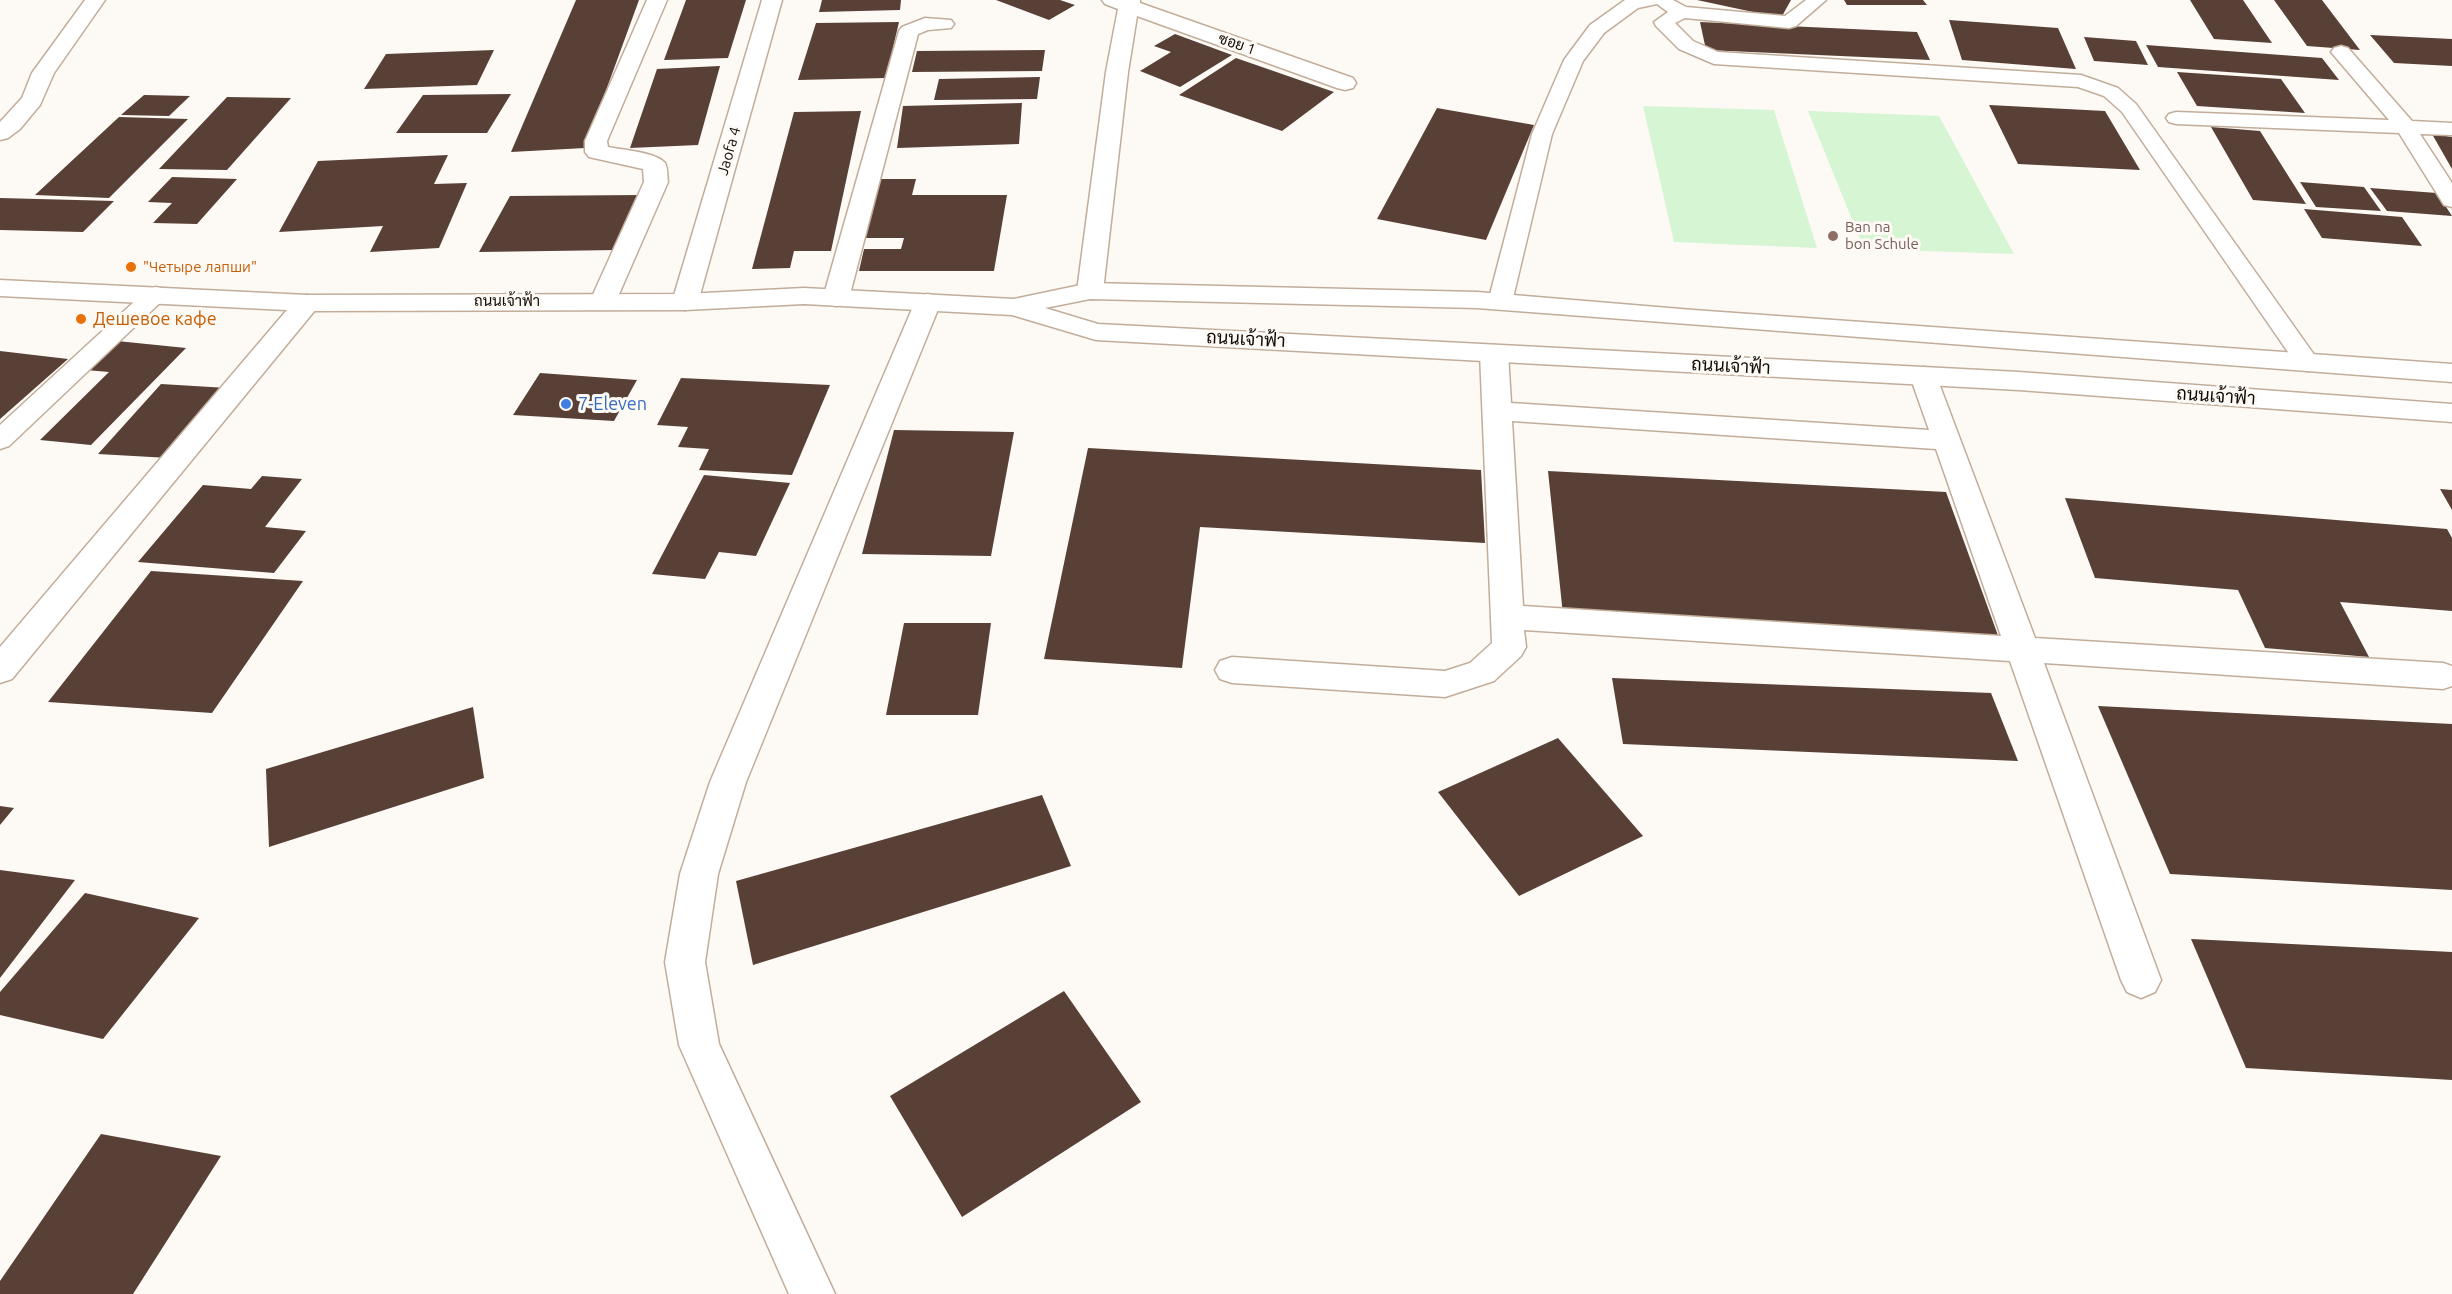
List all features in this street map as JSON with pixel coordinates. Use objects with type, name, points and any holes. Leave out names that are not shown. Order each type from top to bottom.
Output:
[{"type":"street","points":[[4,127],[33,100],[43,74],[63,42],[95,0]]},
{"type":"street","points":[[603,301],[656,182],[655,166],[644,159],[617,158],[597,152],[596,141],[657,0]]},
{"type":"street","name":"Jaofa 4","points":[[685,302],[772,0]]},
{"type":"street","points":[[1090,291],[1117,72],[1123,2]]},
{"type":"street","name":"ซอย 1","points":[[1123,2],[1345,82]]},
{"type":"street","points":[[836,298],[909,31],[925,24],[944,24]]},
{"type":"street","name":"ถนนเจ้าฟ้า","points":[[0,288],[307,303],[685,302],[804,297],[928,302],[1014,307],[1096,332],[1924,376],[2452,413]]},
{"type":"street","name":"ถนนเจ้าฟ้า","points":[[1014,307],[1090,291],[1500,302],[2452,373]]},
{"type":"street","points":[[812,1294],[699,1045],[685,962],[699,874],[728,782],[928,302]]},
{"type":"street","points":[[0,670],[307,303]]},
{"type":"street","points":[[1232,670],[1445,684],[1482,672],[1509,647],[1494,353]]},
{"type":"street","points":[[1924,376],[2140,980]]},
{"type":"street","points":[[1497,411],[1946,440]]},
{"type":"street","points":[[1508,617],[2443,676]]},
{"type":"lane","points":[[1500,302],[1542,134],[1574,60],[1597,29],[1633,3],[1652,0]]},
{"type":"lane","points":[[1660,0],[1682,12],[1789,22],[1817,0]]},
{"type":"lane","points":[[1682,12],[1663,22],[1686,45],[1714,58],[2081,81],[2111,92],[2129,108],[2308,363]]},
{"type":"lane","points":[[2341,52],[2405,126],[2452,200]]},
{"type":"lane","points":[[2176,118],[2452,129]]},
{"type":"lane","points":[[0,440],[156,294]]},
{"type":"green space","points":[[1643,106],[1774,110],[1817,248],[1674,242]]},
{"type":"green space","points":[[1808,111],[1939,116],[2014,254],[1864,249]]},
{"type":"building","points":[[576,0],[639,0],[585,148],[511,152]]},
{"type":"building","points":[[686,0],[746,0],[728,58],[664,60]]},
{"type":"building","points":[[822,0],[901,0],[900,10],[819,12]]},
{"type":"building","points":[[996,0],[1060,0],[1075,5],[1049,20]]},
{"type":"building","points":[[1697,0],[1791,0],[1781,18]]},
{"type":"building","points":[[1844,0],[1923,0],[1927,5],[1847,5]]},
{"type":"building","points":[[2190,0],[2243,0],[2272,43],[2214,39]]},
{"type":"building","points":[[2274,0],[2322,0],[2360,50],[2307,46]]},
{"type":"building","points":[[1949,20],[2058,28],[2076,69],[1962,60]]},
{"type":"building","points":[[899,22],[886,78],[798,80],[816,23]]},
{"type":"building","points":[[1700,22],[1917,32],[1930,60],[1706,50]]},
{"type":"building","points":[[1175,34],[1232,55],[1180,87],[1140,71],[1171,52],[1154,46]]},
{"type":"building","points":[[2370,35],[2452,39],[2452,66],[2394,63]]},
{"type":"building","points":[[2084,37],[2136,41],[2148,65],[2094,61]]},
{"type":"building","points":[[2146,45],[2322,58],[2339,80],[2158,67]]},
{"type":"building","points":[[494,50],[477,85],[364,89],[386,54]]},
{"type":"building","points":[[1045,50],[1042,71],[912,72],[917,51]]},
{"type":"building","points":[[1236,58],[1334,92],[1282,131],[1179,95]]},
{"type":"building","points":[[720,66],[698,145],[630,148],[657,69]]},
{"type":"building","points":[[2177,72],[2281,79],[2305,113],[2197,106]]},
{"type":"building","points":[[1040,77],[1037,99],[934,100],[939,79]]},
{"type":"building","points":[[511,94],[487,133],[396,133],[423,95]]},
{"type":"building","points":[[144,95],[190,96],[169,116],[121,115]]},
{"type":"building","points":[[227,97],[291,98],[227,170],[159,169]]},
{"type":"building","points":[[1022,103],[1019,144],[897,148],[903,106]]},
{"type":"building","points":[[1989,105],[2105,111],[2140,170],[2018,164]]},
{"type":"building","points":[[1437,108],[1534,125],[1486,240],[1377,219]]},
{"type":"building","points":[[861,111],[831,251],[794,251],[790,268],[752,269],[794,112]]},
{"type":"building","points":[[119,117],[188,119],[109,198],[35,195]]},
{"type":"building","points":[[2211,127],[2260,131],[2306,204],[2253,200]]},
{"type":"building","points":[[2432,134],[2452,137],[2452,169]]},
{"type":"building","points":[[448,155],[434,184],[467,183],[439,248],[370,252],[383,226],[279,232],[318,161]]},
{"type":"building","points":[[172,177],[237,179],[197,224],[153,223],[172,203],[148,202]]},
{"type":"building","points":[[881,179],[916,179],[912,195],[1007,195],[994,271],[859,271],[864,249],[901,249],[904,238],[865,238]]},
{"type":"building","points":[[2300,182],[2364,187],[2381,211],[2316,207]]},
{"type":"building","points":[[2370,188],[2437,193],[2452,216],[2387,211]]},
{"type":"building","points":[[642,195],[618,250],[479,252],[510,196]]},
{"type":"building","points":[[0,198],[114,201],[83,232],[0,230]]},
{"type":"building","points":[[2304,209],[2402,217],[2422,246],[2322,238]]},
{"type":"building","points":[[117,341],[186,348],[91,445],[40,440],[109,372],[86,370]]},
{"type":"building","points":[[0,351],[68,359],[0,419]]},
{"type":"building","points":[[540,373],[637,380],[614,421],[513,415]]},
{"type":"building","points":[[681,378],[830,385],[792,475],[699,470],[709,449],[678,447],[688,427],[657,425]]},
{"type":"building","points":[[161,384],[227,388],[169,458],[98,454]]},
{"type":"building","points":[[894,430],[1014,432],[991,556],[862,554]]},
{"type":"building","points":[[1088,448],[1481,470],[1485,543],[1200,527],[1182,668],[1044,659]]},
{"type":"building","points":[[1548,471],[1946,492],[2000,641],[1563,615]]},
{"type":"building","points":[[704,475],[790,483],[756,556],[719,552],[705,579],[652,574]]},
{"type":"building","points":[[262,476],[302,479],[265,527],[306,531],[274,573],[138,562],[203,485],[251,489]]},
{"type":"building","points":[[2440,489],[2452,490],[2452,510]]},
{"type":"building","points":[[2065,498],[2447,529],[2452,538],[2452,611],[2340,602],[2369,657],[2265,648],[2238,590],[2095,578]]},
{"type":"building","points":[[151,571],[303,581],[212,713],[48,702]]},
{"type":"building","points":[[904,623],[991,623],[978,715],[886,715]]},
{"type":"building","points":[[1612,678],[1991,693],[2018,761],[1623,744]]},
{"type":"building","points":[[2098,706],[2452,724],[2452,890],[2170,874]]},
{"type":"building","points":[[473,707],[484,778],[269,847],[266,769]]},
{"type":"building","points":[[1558,738],[1643,836],[1519,896],[1438,792]]},
{"type":"building","points":[[1042,795],[1071,866],[753,965],[736,881]]},
{"type":"building","points":[[0,806],[14,808],[0,825]]},
{"type":"building","points":[[0,870],[75,880],[0,978]]},
{"type":"building","points":[[85,893],[199,918],[103,1039],[0,1015],[0,992]]},
{"type":"building","points":[[2191,939],[2452,952],[2452,1080],[2246,1068]]},
{"type":"building","points":[[1064,991],[1141,1102],[962,1217],[890,1096]]},
{"type":"building","points":[[101,1134],[221,1156],[133,1294],[0,1294],[0,1281]]},
{"type":"place","name":"Ban na bon Schule","points":[[1833,236]]},
{"type":"place","name":"\"Четыре лапши\"","points":[[131,267]]},
{"type":"place","name":"Дешевое кафе","points":[[81,319]]},
{"type":"place","name":"7-Eleven","points":[[566,404]]}]
